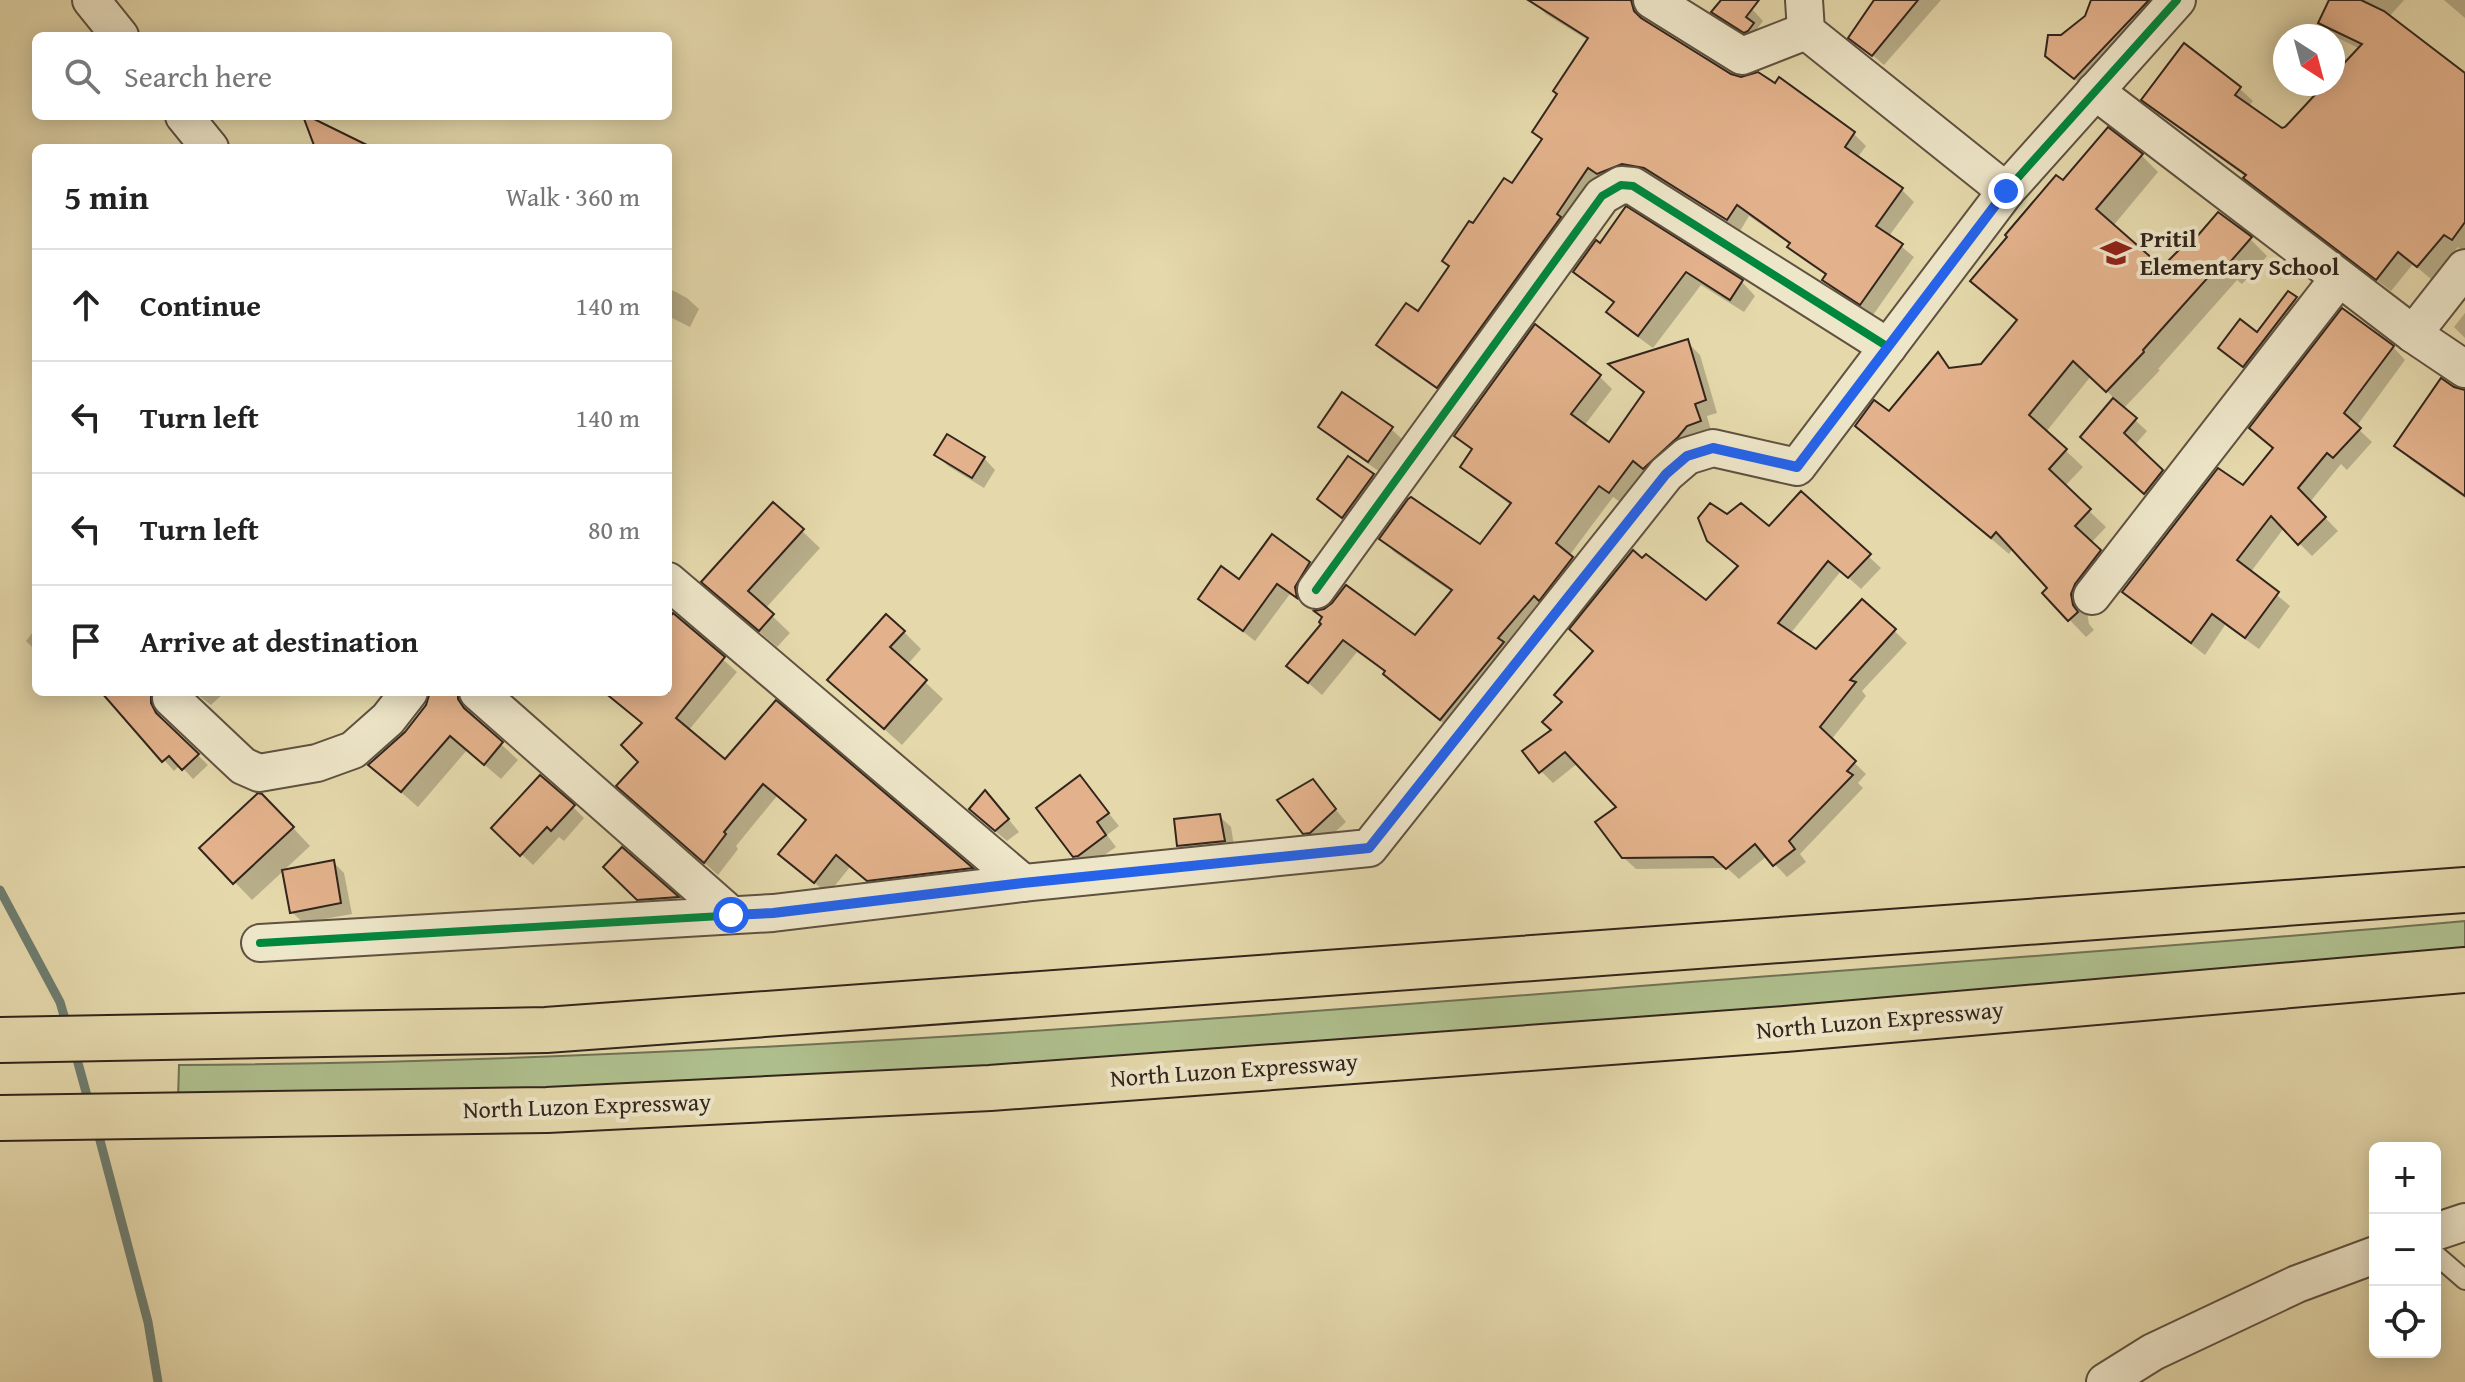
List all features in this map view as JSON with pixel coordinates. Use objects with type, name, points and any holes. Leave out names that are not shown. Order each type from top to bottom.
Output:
[{"type":"highway","points":[[16,1039],[546,1030],[2465,890]]},
{"type":"highway","name":"North Luzon Expressway","points":[[0,1118],[547,1110],[990,1088],[1785,1029],[2465,970]]},
{"type":"street","points":[[91,0],[117,32]]},
{"type":"street","points":[[1652,0],[1742,56],[1805,16],[2006,191]]},
{"type":"street","points":[[260,943],[773,913],[1023,883],[1369,848],[1666,474],[1687,456],[1713,448],[1797,467],[2006,191],[2177,0]]},
{"type":"street","points":[[2095,91],[2413,334],[2465,369]]},
{"type":"street","points":[[187,120],[207,144]]},
{"type":"street","points":[[1316,590],[1602,196],[1621,185],[1633,186],[1888,347]]},
{"type":"street","points":[[2413,334],[2465,268]]},
{"type":"street","points":[[2092,596],[2339,278]]},
{"type":"street","points":[[672,584],[1023,883]]},
{"type":"street","points":[[171,698],[243,766],[259,773],[317,763],[353,750],[388,719],[406,696]]},
{"type":"street","points":[[483,696],[731,915]]},
{"type":"street","points":[[2441,1230],[2465,1222]]},
{"type":"street","points":[[2105,1382],[2153,1352],[2297,1284],[2369,1257]]},
{"type":"lane","points":[[2441,1259],[2465,1280]]},
{"type":"green space","points":[[2465,921],[2465,954],[1330,1044],[766,1082],[178,1100],[179,1065],[536,1057],[1070,1029]]},
{"type":"building","points":[[1528,0],[1631,0],[1634,11],[1641,18],[1731,74],[1741,77],[1758,72],[1775,83],[1779,77],[1855,132],[1845,147],[1903,188],[1876,226],[1903,244],[1860,305],[1822,280],[1826,274],[1787,247],[1790,243],[1737,205],[1727,220],[1644,168],[1622,164],[1597,174],[1588,168],[1557,214],[1561,217],[1437,388],[1376,345],[1406,303],[1418,311],[1449,266],[1442,261],[1469,221],[1473,223],[1504,178],[1512,183],[1542,139],[1532,132],[1557,94],[1553,91],[1588,38]]},
{"type":"building","points":[[1721,0],[1759,0],[1746,17],[1754,23],[1748,31],[1744,33],[1711,12]]},
{"type":"building","points":[[1874,0],[1918,0],[1872,56],[1848,38]]},
{"type":"building","points":[[2091,0],[2149,0],[2074,79],[2045,56],[2048,35],[2061,35],[2085,16]]},
{"type":"building","points":[[2329,0],[2361,0],[2384,11],[2465,73],[2465,222],[2452,240],[2444,235],[2417,267],[2398,252],[2376,280],[2243,178],[2246,175],[2141,100],[2184,43],[2241,87],[2235,95],[2282,128],[2285,127],[2314,96],[2345,96],[2345,62],[2362,44],[2345,36],[2345,24],[2318,23]]},
{"type":"building","points":[[304,120],[316,120],[365,144],[314,144]]},
{"type":"building","points":[[2108,127],[2143,154],[2096,209],[2162,267],[2185,244],[2188,247],[2218,212],[2252,237],[2224,269],[2219,265],[2106,392],[2073,361],[2029,415],[2067,449],[2049,469],[2091,509],[2075,526],[2101,550],[2075,584],[2071,594],[2078,612],[2068,621],[2042,593],[2047,588],[1996,532],[1991,538],[1855,426],[1874,400],[1889,411],[1938,352],[1949,368],[1981,364],[2017,320],[1970,281],[2056,175],[2063,180]]},
{"type":"building","points":[[1626,206],[1743,280],[1730,300],[1686,272],[1638,336],[1606,312],[1614,302],[1573,272],[1596,240],[1600,243]]},
{"type":"building","points":[[2288,291],[2297,297],[2243,367],[2218,348],[2240,319],[2257,332]]},
{"type":"building","points":[[2342,308],[2394,346],[2344,413],[2361,428],[2333,458],[2327,453],[2298,488],[2326,517],[2298,545],[2271,516],[2237,560],[2279,592],[2245,638],[2212,614],[2191,643],[2122,592],[2218,468],[2243,485],[2273,448],[2249,428]]},
{"type":"building","points":[[1535,324],[1601,375],[1571,414],[1609,442],[1644,392],[1608,364],[1688,339],[1706,400],[1695,404],[1701,421],[1687,426],[1643,469],[1633,461],[1609,493],[1599,486],[1556,543],[1573,557],[1539,601],[1534,596],[1498,638],[1504,642],[1440,720],[1383,674],[1385,671],[1343,640],[1308,683],[1286,666],[1321,624],[1322,617],[1314,611],[1332,603],[1346,585],[1415,635],[1452,590],[1379,539],[1408,499],[1411,497],[1480,544],[1511,503],[1460,467],[1472,449],[1454,436]]},
{"type":"building","points":[[2441,378],[2465,390],[2465,496],[2394,446]]},
{"type":"building","points":[[1342,392],[1393,427],[1368,462],[1318,427]]},
{"type":"building","points":[[2113,398],[2137,418],[2124,433],[2163,470],[2144,494],[2080,437]]},
{"type":"building","points":[[947,434],[985,457],[972,478],[934,455]]},
{"type":"building","points":[[1348,456],[1374,474],[1342,518],[1317,499]]},
{"type":"building","points":[[1801,491],[1871,554],[1848,578],[1828,561],[1778,623],[1816,649],[1862,599],[1896,629],[1850,680],[1856,682],[1820,727],[1856,761],[1847,771],[1853,775],[1789,841],[1795,849],[1773,866],[1755,844],[1726,869],[1713,857],[1622,858],[1595,822],[1616,807],[1565,752],[1539,773],[1522,751],[1551,730],[1542,722],[1562,702],[1554,695],[1593,651],[1569,629],[1633,550],[1642,558],[1646,554],[1706,600],[1738,566],[1707,541],[1698,518],[1710,503],[1727,514],[1741,503],[1769,526]]},
{"type":"building","points":[[773,502],[804,529],[748,591],[774,614],[759,631],[701,582]]},
{"type":"building","points":[[1272,534],[1310,562],[1295,587],[1297,598],[1277,584],[1243,631],[1198,599],[1221,566],[1239,579]]},
{"type":"building","points":[[672,614],[725,657],[676,718],[725,759],[776,700],[973,868],[867,881],[836,855],[814,883],[778,854],[806,820],[763,784],[724,832],[726,834],[704,863],[616,786],[638,762],[621,745],[642,723],[609,696],[672,696]]},
{"type":"building","points":[[886,614],[905,631],[890,647],[927,680],[884,729],[827,680]]},
{"type":"building","points":[[104,696],[151,696],[156,713],[199,754],[182,770],[169,756],[162,762]]},
{"type":"building","points":[[429,696],[458,696],[464,708],[503,742],[484,765],[450,736],[401,792],[368,765],[405,732],[426,705]]},
{"type":"building","points":[[540,775],[575,805],[551,831],[547,827],[520,856],[491,828]]},
{"type":"building","points":[[1080,775],[1109,813],[1097,822],[1106,835],[1073,857],[1036,808]]},
{"type":"building","points":[[1313,779],[1336,809],[1310,833],[1303,834],[1277,800]]},
{"type":"building","points":[[985,790],[1009,819],[995,831],[969,809]]},
{"type":"building","points":[[258,793],[294,827],[233,884],[199,848]]},
{"type":"building","points":[[1220,814],[1225,841],[1177,846],[1174,819]]},
{"type":"building","points":[[622,847],[679,897],[637,900],[603,867]]},
{"type":"building","points":[[334,860],[341,903],[290,913],[282,870]]},
{"type":"waterway","points":[[0,890],[60,1002],[67,1026]]},
{"type":"waterway","points":[[75,1052],[89,1103]]},
{"type":"waterway","points":[[97,1129],[148,1322],[158,1382]]},
{"type":"cycle path","points":[[260,943],[773,913],[1023,883],[1369,848],[1666,474],[1687,456],[1713,448],[1797,467],[2006,191],[2177,0]]},
{"type":"cycle path","points":[[1316,590],[1602,196],[1621,185],[1633,186],[1888,347]]},
{"type":"place","name":"Pritil Elementary School","points":[[2116,253]]},
{"type":"route","points":[[731,915],[1369,848],[1666,474],[1687,456],[1713,448],[1797,467],[2006,191]]}]
